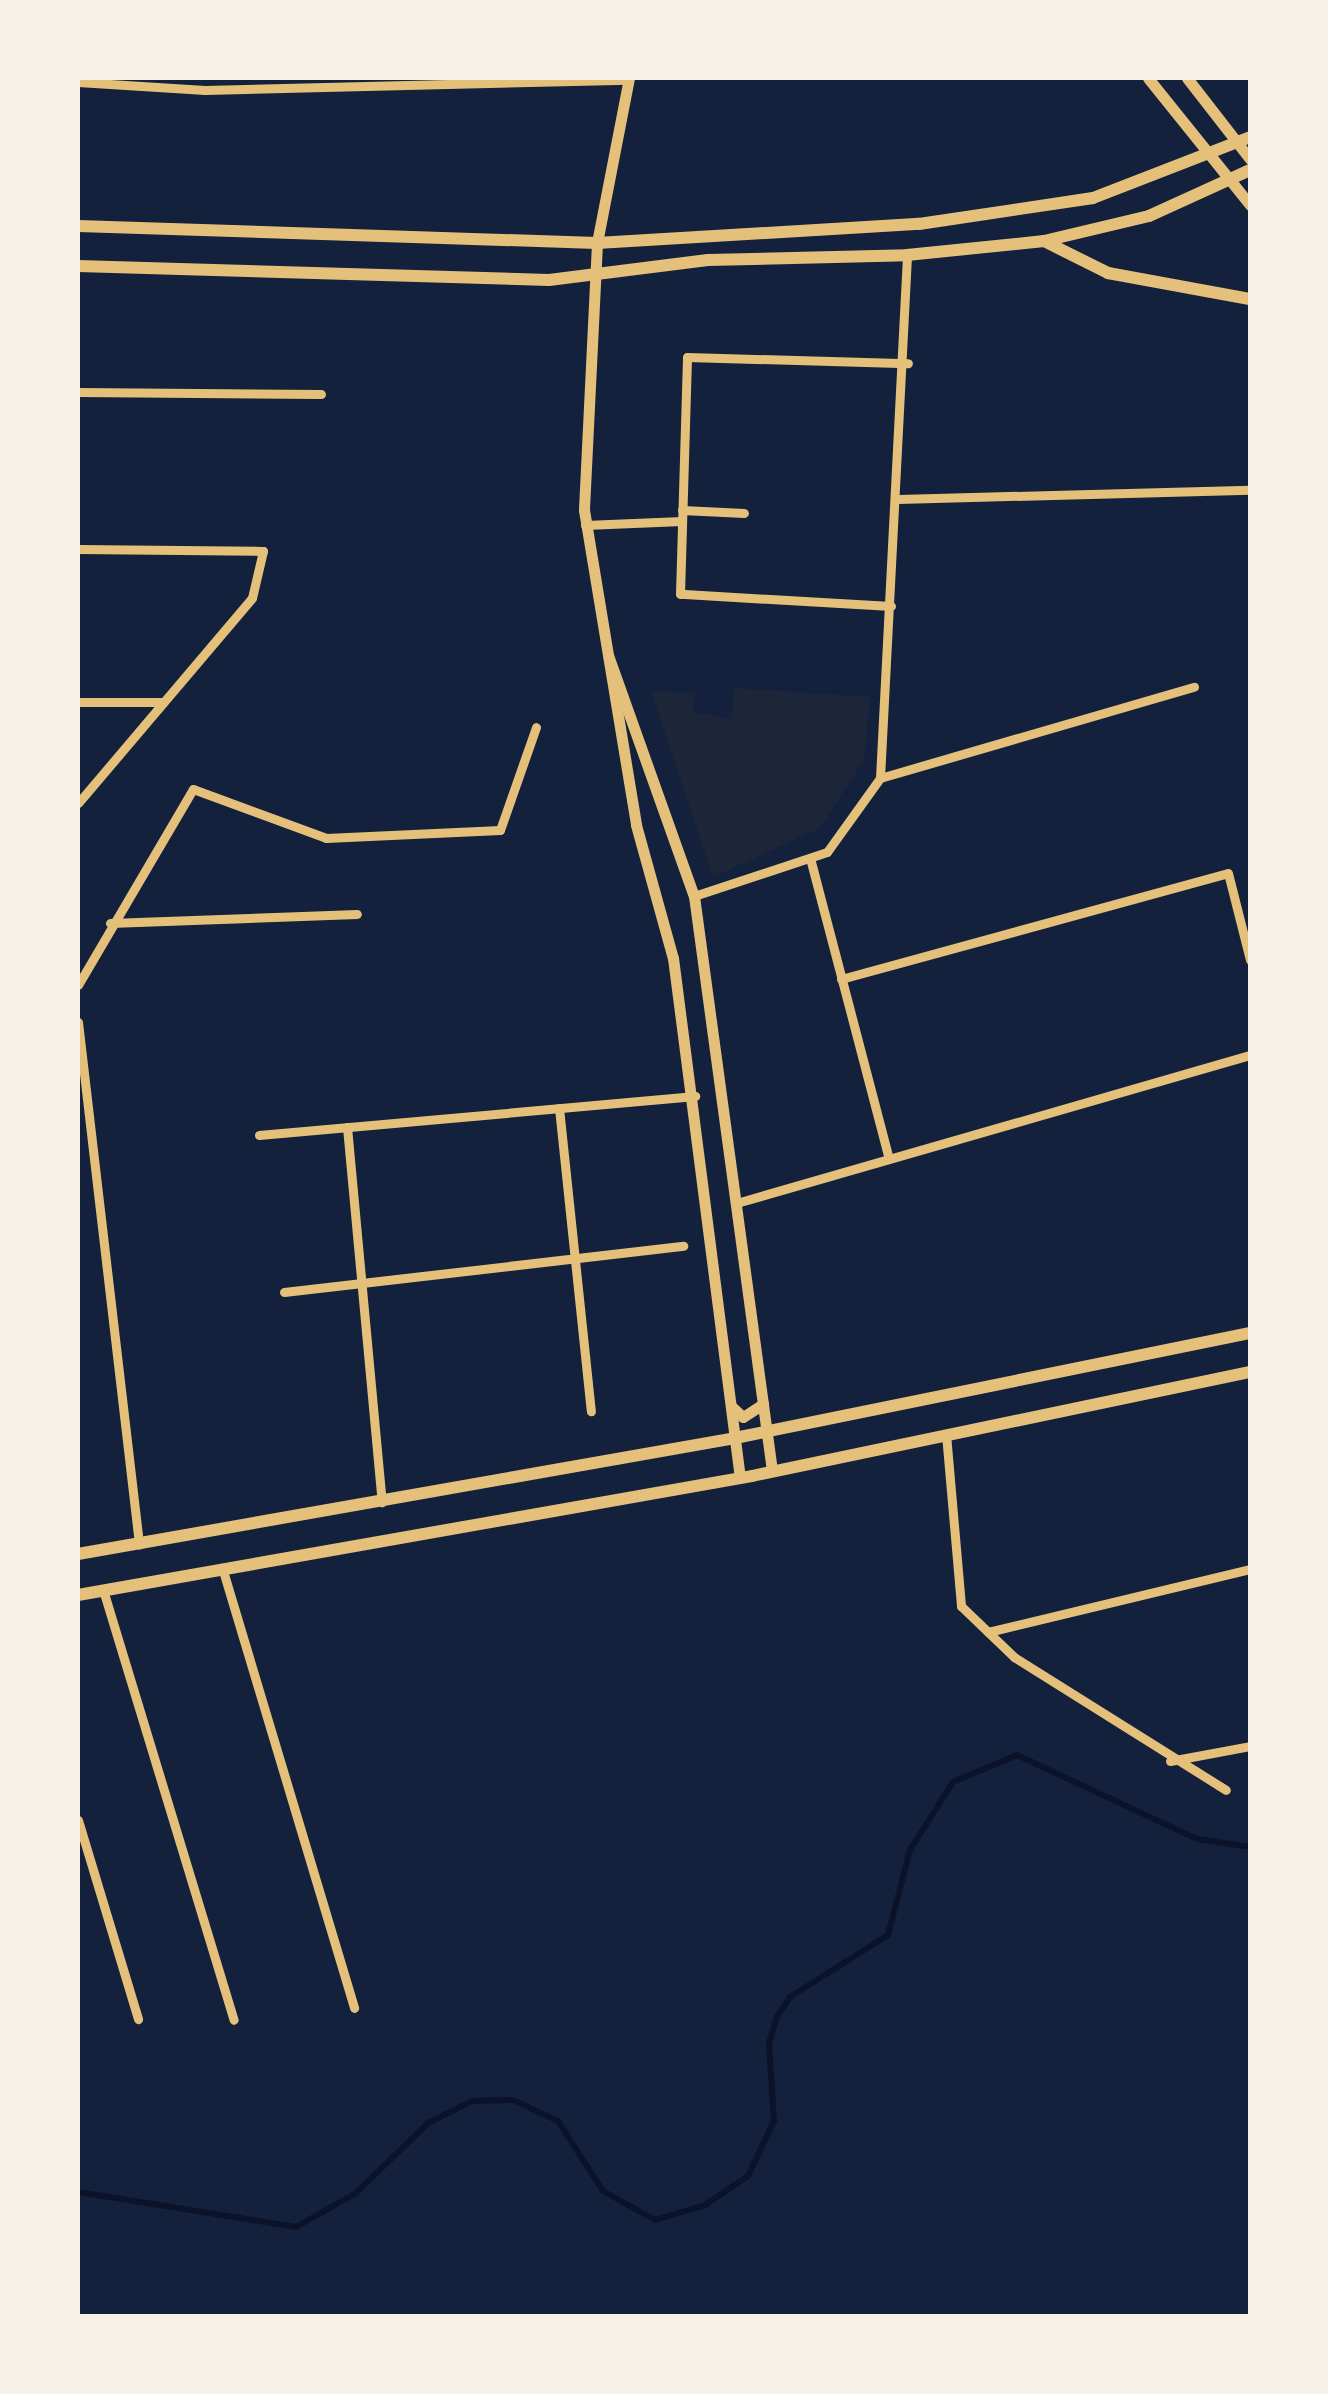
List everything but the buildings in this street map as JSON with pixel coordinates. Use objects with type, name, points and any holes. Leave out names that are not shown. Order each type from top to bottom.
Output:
[{"type":"main road","points":[[78,226],[598,243],[994,218],[1093,198],[1212,156],[1244,140]]},
{"type":"main road","points":[[78,266],[594,274],[708,260],[907,255],[1044,241],[1148,216],[1250,170]]},
{"type":"main road","points":[[1044,241],[1108,274],[1250,299]]},
{"type":"main road","points":[[78,1554],[140,1547],[735,1438],[1250,1333]]},
{"type":"main road","points":[[78,1595],[224,1574],[740,1478],[1250,1372]]},
{"type":"street","points":[[1148,78],[1250,205]]},
{"type":"street","points":[[1186,78],[1244,140],[1250,159]]},
{"type":"street","points":[[78,82],[205,90],[629,79],[594,274],[585,525],[594,618],[695,1096],[740,1478]]},
{"type":"street","points":[[694,896],[827,852],[880,778],[908,363],[907,255]]},
{"type":"street","points":[[891,606],[680,594],[687,357],[908,363]]},
{"type":"street","points":[[78,392],[321,394]]},
{"type":"street","points":[[898,499],[1250,490]]},
{"type":"street","points":[[585,525],[744,514]]},
{"type":"street","points":[[78,549],[263,550],[252,598],[78,803]]},
{"type":"street","points":[[594,618],[694,896],[740,1202],[772,1471]]},
{"type":"street","points":[[880,778],[1194,687]]},
{"type":"street","points":[[78,702],[163,702]]},
{"type":"street","points":[[78,985],[110,923],[193,789],[326,838],[500,830],[536,726]]},
{"type":"street","points":[[810,858],[889,1159]]},
{"type":"street","points":[[841,978],[1228,873],[1250,960]]},
{"type":"street","points":[[110,923],[357,914]]},
{"type":"street","points":[[78,1022],[140,1547]]},
{"type":"street","points":[[740,1202],[1250,1055]]},
{"type":"street","points":[[259,1135],[695,1096]]},
{"type":"street","points":[[558,1108],[591,1410]]},
{"type":"street","points":[[347,1127],[382,1502]]},
{"type":"street","points":[[284,1292],[683,1246]]},
{"type":"street","points":[[731,1406],[743,1417],[763,1404]]},
{"type":"street","points":[[946,1434],[961,1606],[988,1632],[1169,1761],[1226,1790]]},
{"type":"street","points":[[988,1632],[1250,1568]]},
{"type":"street","points":[[224,1574],[354,2008]]},
{"type":"street","points":[[104,1593],[234,2020]]},
{"type":"street","points":[[1169,1761],[1250,1746]]},
{"type":"street","points":[[78,1820],[138,2018]]},
{"type":"shaded area","points":[[734,688],[870,697],[864,760],[820,828],[713,877],[651,691],[695,693],[693,712],[732,719]]},
{"type":"waterway","points":[[78,2192],[296,2227],[356,2193],[428,2123],[472,2101],[513,2100],[558,2121],[603,2191],[655,2220],[705,2205],[748,2176],[774,2121],[769,2043],[777,2017],[790,1997],[888,1935],[910,1850],[953,1782],[1017,1755],[1197,1839],[1250,1847]]}]
